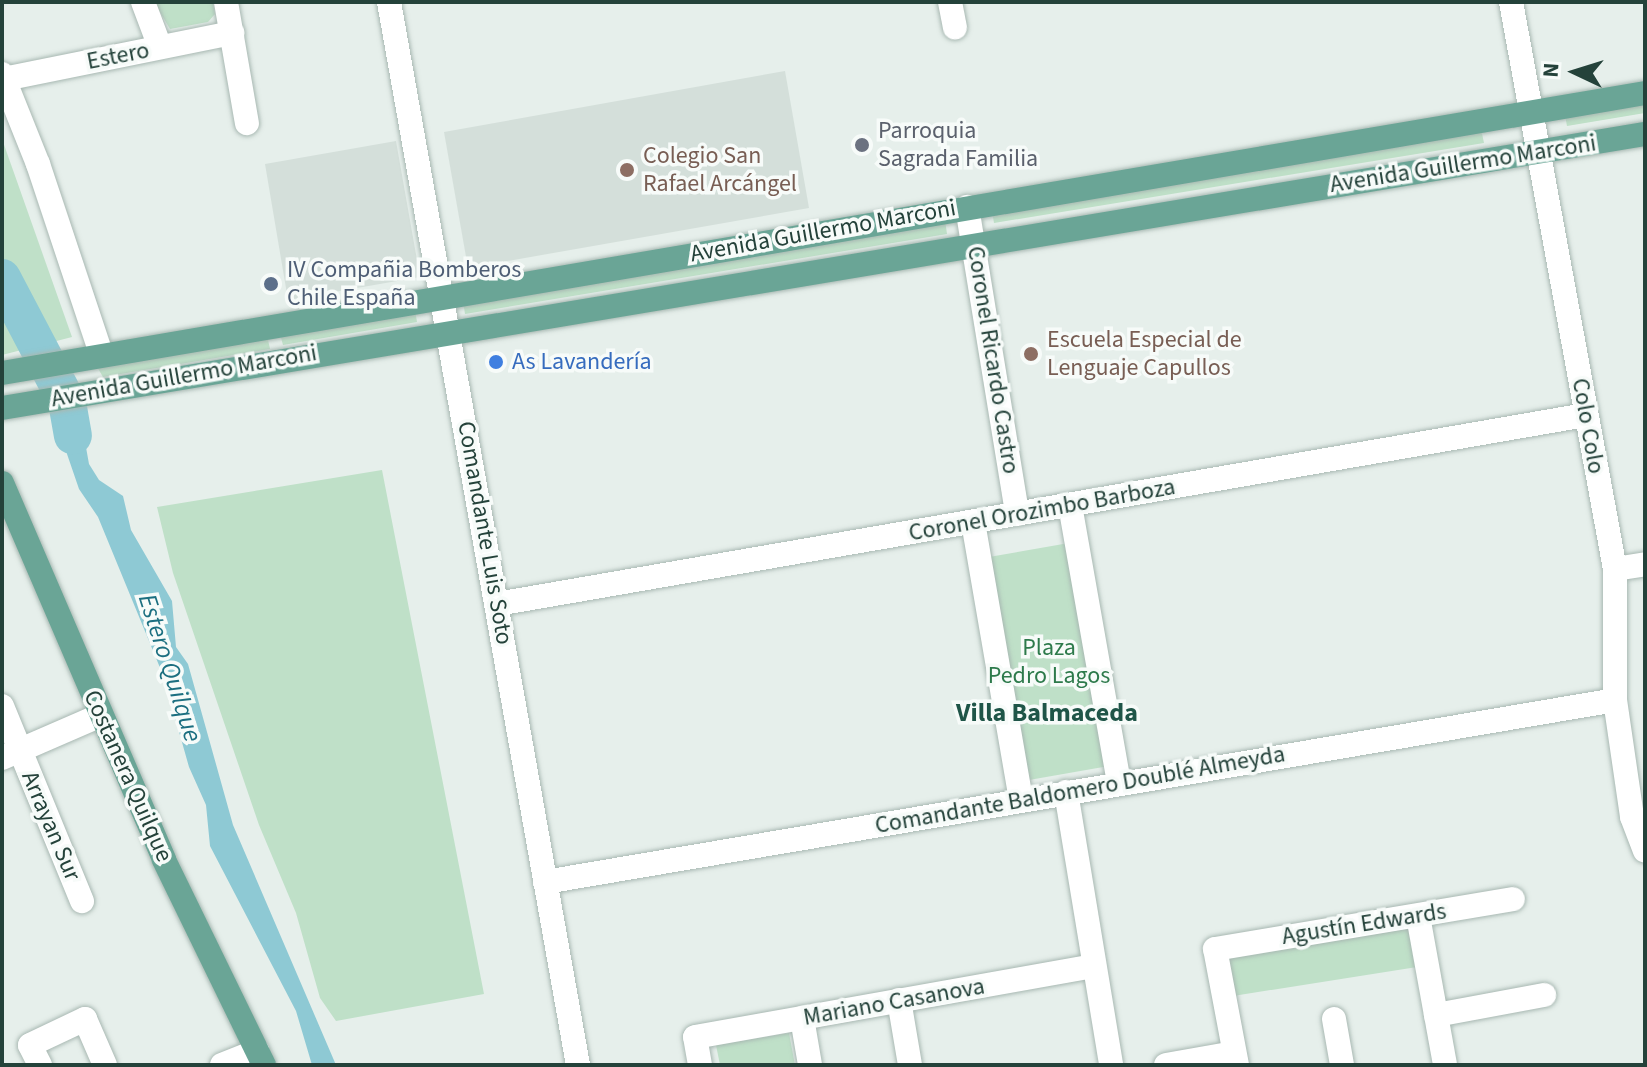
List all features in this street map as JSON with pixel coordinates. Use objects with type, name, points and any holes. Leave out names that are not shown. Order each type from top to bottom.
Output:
[{"type":"main road","name":"Avenida Guillermo Marconi","points":[[2,373],[272,324],[1645,93]]},
{"type":"main road","name":"Avenida Guillermo Marconi","points":[[2,408],[94,390],[1645,134]]},
{"type":"main road","points":[[272,324],[279,360]]},
{"type":"main road","name":"Costanera Quilque","points":[[2,483],[101,715],[260,1058]]},
{"type":"street","points":[[143,2],[160,47]]},
{"type":"street","points":[[226,2],[247,123]]},
{"type":"street","name":"Comandante Luis Soto","points":[[389,2],[450,331],[578,1065]]},
{"type":"street","points":[[950,2],[955,28]]},
{"type":"street","name":"Colo Colo","points":[[1511,2],[1615,569],[1615,700],[1632,817],[1645,851]]},
{"type":"street","name":"Estero","points":[[3,76],[232,33]]},
{"type":"street","points":[[3,76],[92,355]]},
{"type":"street","name":"Coronel Ricardo Castro","points":[[967,207],[1017,514]]},
{"type":"street","name":"Coronel Orozimbo Barboza","points":[[497,604],[1586,415]]},
{"type":"street","points":[[1070,505],[1119,784]]},
{"type":"street","points":[[973,522],[1021,800]]},
{"type":"street","points":[[1615,569],[1645,564]]},
{"type":"street","name":"Comandante Baldomero Doublé Almeyda","points":[[545,882],[1615,700]]},
{"type":"street","name":"Arrayan Sur","points":[[2,706],[11,754],[82,901]]},
{"type":"street","points":[[11,754],[101,715]]},
{"type":"street","points":[[1066,792],[1111,1065]]},
{"type":"street","name":"Agustín Edwards","points":[[1236,1059],[1215,949],[1513,899]]},
{"type":"street","points":[[1418,916],[1445,1065]]},
{"type":"street","name":"Mariano Casanova","points":[[700,1065],[695,1037],[1094,966]]},
{"type":"street","points":[[1436,1015],[1544,995]]},
{"type":"street","points":[[899,1000],[910,1065]]},
{"type":"street","points":[[802,1018],[810,1065]]},
{"type":"street","points":[[40,1065],[30,1045],[85,1019],[105,1065]]},
{"type":"street","points":[[1334,1019],[1342,1065]]},
{"type":"street","points":[[222,1065],[260,1058]]},
{"type":"street","points":[[1166,1065],[1236,1059]]},
{"type":"shaded area","name":"Colegio San Rafael Arcángel","points":[[785,71],[809,208],[468,268],[444,132]]},
{"type":"shaded area","points":[[396,141],[420,277],[288,300],[265,164]]},
{"type":"green space","points":[[154,2],[213,2],[215,14],[208,22],[170,29]]},
{"type":"green space","points":[[1645,102],[1645,113],[1567,126],[1565,115]]},
{"type":"green space","points":[[1481,129],[1484,143],[994,223],[992,211]]},
{"type":"green space","points":[[2,139],[72,337],[2,355]]},
{"type":"green space","points":[[945,220],[947,234],[465,314],[463,301]]},
{"type":"green space","points":[[415,310],[417,322],[283,345],[280,334]]},
{"type":"green space","points":[[267,335],[270,349],[103,377],[96,365]]},
{"type":"green space","points":[[382,470],[484,994],[336,1021],[320,998],[296,913],[259,825],[173,573],[157,507]]},
{"type":"green space","name":"Plaza Pedro Lagos","points":[[1069,543],[1109,766],[1029,780],[989,557]]},
{"type":"green space","points":[[1409,925],[1417,967],[1233,996],[1225,956]]},
{"type":"green space","points":[[789,1033],[795,1065],[720,1065],[716,1045]]},
{"type":"water","points":[[84,401],[80,414],[89,464],[99,480],[123,496],[131,530],[172,601],[176,647],[188,664],[233,825],[336,1065],[312,1065],[296,1011],[210,846],[206,805],[189,767],[163,675],[98,517],[79,489],[67,454],[63,417],[53,405]]},
{"type":"waterway","name":"Estero Quilque","points":[[2,278],[67,402],[73,435]]},
{"type":"place","name":"Parroquia Sagrada Familia","points":[[862,145]]},
{"type":"place","name":"Colegio San Rafael Arcángel","points":[[627,170]]},
{"type":"place","name":"IV Compañia Bomberos Chile España","points":[[271,284]]},
{"type":"place","name":"Escuela Especial de Lenguaje Capullos","points":[[1031,354]]},
{"type":"place","name":"As Lavandería","points":[[496,362]]},
{"type":"district","name":"Villa Balmaceda","points":[[1047,713]]}]
